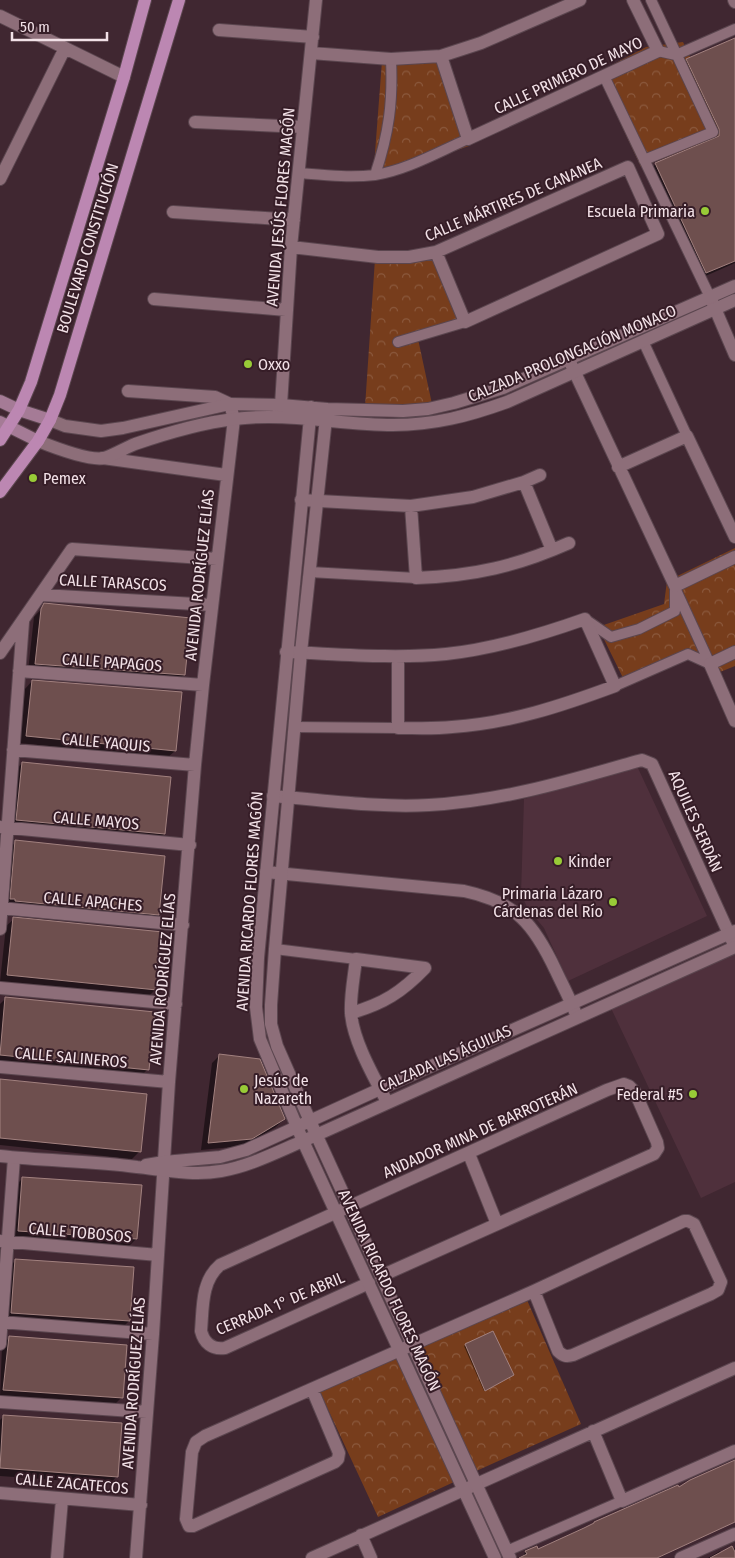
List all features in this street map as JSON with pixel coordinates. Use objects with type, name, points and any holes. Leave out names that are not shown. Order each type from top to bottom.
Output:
[{"type":"main road","name":"BOULEVARD CONSTITUCIÓN","points":[[0,440],[5,424],[19,410],[31,382],[124,77],[145,0]]},
{"type":"main road","name":"BOULEVARD CONSTITUCIÓN","points":[[0,492],[38,441],[50,420],[63,385],[178,0]]},
{"type":"main road","points":[[0,401],[19,410],[50,420]]},
{"type":"main road","points":[[5,424],[38,441]]},
{"type":"street","name":"AVENIDA JESÚS FLORES MAGÓN","points":[[279,410],[291,247],[316,0]]},
{"type":"street","points":[[311,53],[391,58],[441,56],[480,43],[580,0]]},
{"type":"street","name":"CALLE PRIMERO DE MAYO","points":[[298,173],[339,176],[375,174],[402,168],[658,51],[634,0]]},
{"type":"street","points":[[644,160],[713,132],[650,0]]},
{"type":"street","points":[[0,16],[124,77]]},
{"type":"street","points":[[658,51],[676,54],[735,29]]},
{"type":"street","points":[[219,30],[312,37]]},
{"type":"street","points":[[0,179],[65,48]]},
{"type":"street","points":[[441,56],[468,139]]},
{"type":"street","points":[[375,174],[390,118],[391,58]]},
{"type":"street","points":[[604,76],[710,297],[735,355]]},
{"type":"street","points":[[195,122],[303,127]]},
{"type":"street","name":"CALLE MÁRTIRES DE CANANEA","points":[[291,247],[378,257],[410,258],[436,252],[628,167],[658,234],[466,322]]},
{"type":"street","points":[[172,212],[294,220]]},
{"type":"street","points":[[398,342],[466,322],[436,252]]},
{"type":"street","name":"CALZADA PROLONGACIÓN MONACO","points":[[326,414],[403,411],[454,404],[503,388],[735,286]]},
{"type":"street","points":[[154,299],[286,310]]},
{"type":"street","name":"CALZADA PROLONGACIÓN MONACO","points":[[50,420],[65,426],[102,432],[230,404],[326,414],[390,425],[441,422],[475,414],[575,372],[735,300]]},
{"type":"street","points":[[643,341],[735,537]]},
{"type":"street","points":[[569,360],[675,586],[735,721]]},
{"type":"street","points":[[128,391],[215,397],[230,404]]},
{"type":"street","name":"AVENIDA RODRÍGUEZ ELÍAS","points":[[136,1558],[148,1412],[169,1082],[190,845],[195,765],[226,475],[234,418],[230,404]]},
{"type":"street","name":"CALZADA PROLONGACIÓN MONACO","points":[[102,458],[160,435],[199,424],[279,410]]},
{"type":"street","name":"AVENIDA RICARDO FLORES MAGÓN","points":[[311,413],[286,652],[258,958],[257,1023],[260,1039],[304,1141],[495,1558]]},
{"type":"street","name":"AVENIDA RICARDO FLORES MAGÓN","points":[[326,414],[294,727],[270,1005],[271,1024],[277,1046],[316,1135],[509,1554]]},
{"type":"street","points":[[618,467],[687,436]]},
{"type":"street","points":[[38,441],[63,451],[226,475]]},
{"type":"street","points":[[301,500],[410,506],[474,497],[524,482],[540,475]]},
{"type":"street","points":[[524,482],[552,550]]},
{"type":"street","points":[[410,506],[416,578]]},
{"type":"street","points":[[310,572],[416,578],[448,577],[516,564],[569,543]]},
{"type":"street","name":"CALLE TARASCOS","points":[[0,653],[72,549],[217,559]]},
{"type":"street","points":[[675,586],[734,558]]},
{"type":"street","points":[[585,619],[611,637],[639,629],[675,611],[675,586]]},
{"type":"street","name":"CALLE TARASCOS","points":[[42,594],[212,605]]},
{"type":"street","points":[[286,652],[398,656],[446,654],[540,635],[585,619]]},
{"type":"street","points":[[585,619],[615,686]]},
{"type":"street","points":[[0,929],[4,827],[13,750],[22,622]]},
{"type":"street","points":[[710,664],[735,652]]},
{"type":"street","points":[[294,727],[452,727],[508,720],[562,706],[615,686],[688,654],[710,664]]},
{"type":"street","points":[[398,656],[398,728]]},
{"type":"street","name":"CALLE PAPAGOS","points":[[19,671],[203,686]]},
{"type":"street","name":"CALLE YAQUIS","points":[[13,750],[195,765]]},
{"type":"street","name":"AQUILES SERDÁN","points":[[288,797],[380,804],[428,805],[481,800],[538,789],[642,760],[652,764],[732,933],[735,947]]},
{"type":"street","points":[[273,796],[288,797]]},
{"type":"street","name":"CALLE MAYOS","points":[[4,827],[190,845]]},
{"type":"street","points":[[266,872],[464,891],[480,894],[503,904],[535,931],[545,948],[577,1017]]},
{"type":"street","name":"CALLE APACHES","points":[[1,909],[183,925]]},
{"type":"street","name":"CALZADA LAS ÁGUILAS","points":[[163,1167],[246,1150],[732,933]]},
{"type":"street","name":"CALZADA LAS ÁGUILAS","points":[[163,1167],[200,1173],[233,1169],[304,1141],[735,947]]},
{"type":"street","points":[[275,949],[425,968],[410,984],[392,997],[372,1007],[351,1012]]},
{"type":"street","points":[[356,959],[351,1012],[354,1028],[359,1044],[387,1102]]},
{"type":"street","points":[[0,988],[176,1004]]},
{"type":"street","name":"CALLE SALINEROS","points":[[0,1067],[169,1082]]},
{"type":"street","name":"ANDADOR MINA DE BARROTERÁN","points":[[336,1212],[615,1087],[627,1084],[635,1092],[657,1142],[656,1151],[650,1156],[497,1224]]},
{"type":"street","points":[[381,1276],[497,1224],[468,1154]]},
{"type":"street","points":[[0,1156],[138,1167],[163,1167]]},
{"type":"street","points":[[0,1344],[4,1242],[14,1158]]},
{"type":"street","name":"CERRADA 1° DE ABRIL","points":[[336,1212],[227,1261],[214,1270],[206,1285],[201,1331],[203,1338],[214,1348],[225,1348],[369,1283]]},
{"type":"street","points":[[312,1388],[339,1453],[336,1462],[193,1526],[189,1526],[186,1519],[192,1452],[196,1442],[205,1436],[312,1388],[534,1292],[680,1222],[688,1220],[694,1224],[721,1282],[718,1290],[711,1294],[567,1356],[563,1356],[558,1351],[534,1292]]},
{"type":"street","name":"CALLE TOBOSOS","points":[[4,1242],[158,1255]]},
{"type":"street","points":[[1,1322],[153,1334]]},
{"type":"street","points":[[312,1558],[593,1430],[735,1368]]},
{"type":"street","points":[[0,1402],[148,1412]]},
{"type":"street","points":[[593,1430],[622,1501]]},
{"type":"street","points":[[509,1554],[735,1451]]},
{"type":"street","name":"CALLE ZACATECOS","points":[[0,1493],[140,1505]]},
{"type":"street","points":[[56,1558],[62,1499]]},
{"type":"street","points":[[681,1558],[735,1534]]},
{"type":"street","points":[[361,1535],[371,1558]]},
{"type":"shaded area","points":[[637,766],[707,916],[568,981],[544,928],[528,909],[521,894],[524,799]]},
{"type":"shaded area","name":"Federal #5","points":[[735,949],[735,1182],[701,1198],[610,1006]]},
{"type":"green space","points":[[683,42],[726,134],[641,167],[597,73],[646,47]]},
{"type":"green space","points":[[445,49],[469,146],[373,179],[382,61]]},
{"type":"green space","points":[[441,252],[473,324],[418,339],[432,404],[365,407],[375,259]]},
{"type":"green space","points":[[735,548],[735,666],[720,672],[686,657],[626,684],[598,627],[664,604],[667,581]]},
{"type":"green space","points":[[527,1300],[581,1424],[474,1472],[419,1347]]},
{"type":"green space","points":[[395,1355],[454,1482],[378,1517],[319,1390]]},
{"type":"building","name":"Escuela Primaria","points":[[735,38],[735,261],[706,273],[655,163],[719,136],[719,129],[686,59]]},
{"type":"building","points":[[44,603],[191,618],[185,675],[35,664],[41,609]]},
{"type":"building","points":[[32,680],[182,692],[176,751],[26,736]]},
{"type":"building","points":[[22,762],[171,777],[165,834],[16,820]]},
{"type":"building","points":[[15,840],[165,856],[159,915],[10,899]]},
{"type":"building","points":[[13,917],[163,932],[157,990],[7,975]]},
{"type":"building","points":[[5,997],[155,1012],[149,1070],[0,1055]]},
{"type":"building","name":"Jesús de Nazareth","points":[[219,1054],[260,1059],[285,1119],[252,1139],[208,1143]]},
{"type":"building","points":[[0,1079],[147,1094],[141,1152],[0,1138]]},
{"type":"building","points":[[22,1177],[142,1185],[137,1239],[18,1231]]},
{"type":"building","points":[[15,1259],[134,1267],[130,1321],[11,1313]]},
{"type":"building","points":[[493,1331],[514,1375],[485,1391],[465,1344]]},
{"type":"building","points":[[9,1336],[127,1345],[123,1398],[3,1390]]},
{"type":"building","points":[[3,1415],[122,1423],[118,1477],[0,1468]]},
{"type":"building","points":[[735,1460],[735,1522],[657,1558],[519,1558],[527,1554],[525,1551],[537,1546],[538,1549],[678,1485],[679,1487],[690,1480]]},
{"type":"building","points":[[732,1546],[735,1558],[710,1558]]},
{"type":"place","name":"Escuela Primaria","points":[[705,211]]},
{"type":"place","name":"Oxxo","points":[[248,364]]},
{"type":"place","name":"Pemex","points":[[33,478]]},
{"type":"place","name":"Kinder","points":[[558,861]]},
{"type":"place","name":"Primaria Lázaro Cárdenas del Río","points":[[613,902]]},
{"type":"place","name":"Jesús de Nazareth","points":[[244,1089]]},
{"type":"place","name":"Federal #5","points":[[693,1094]]}]
